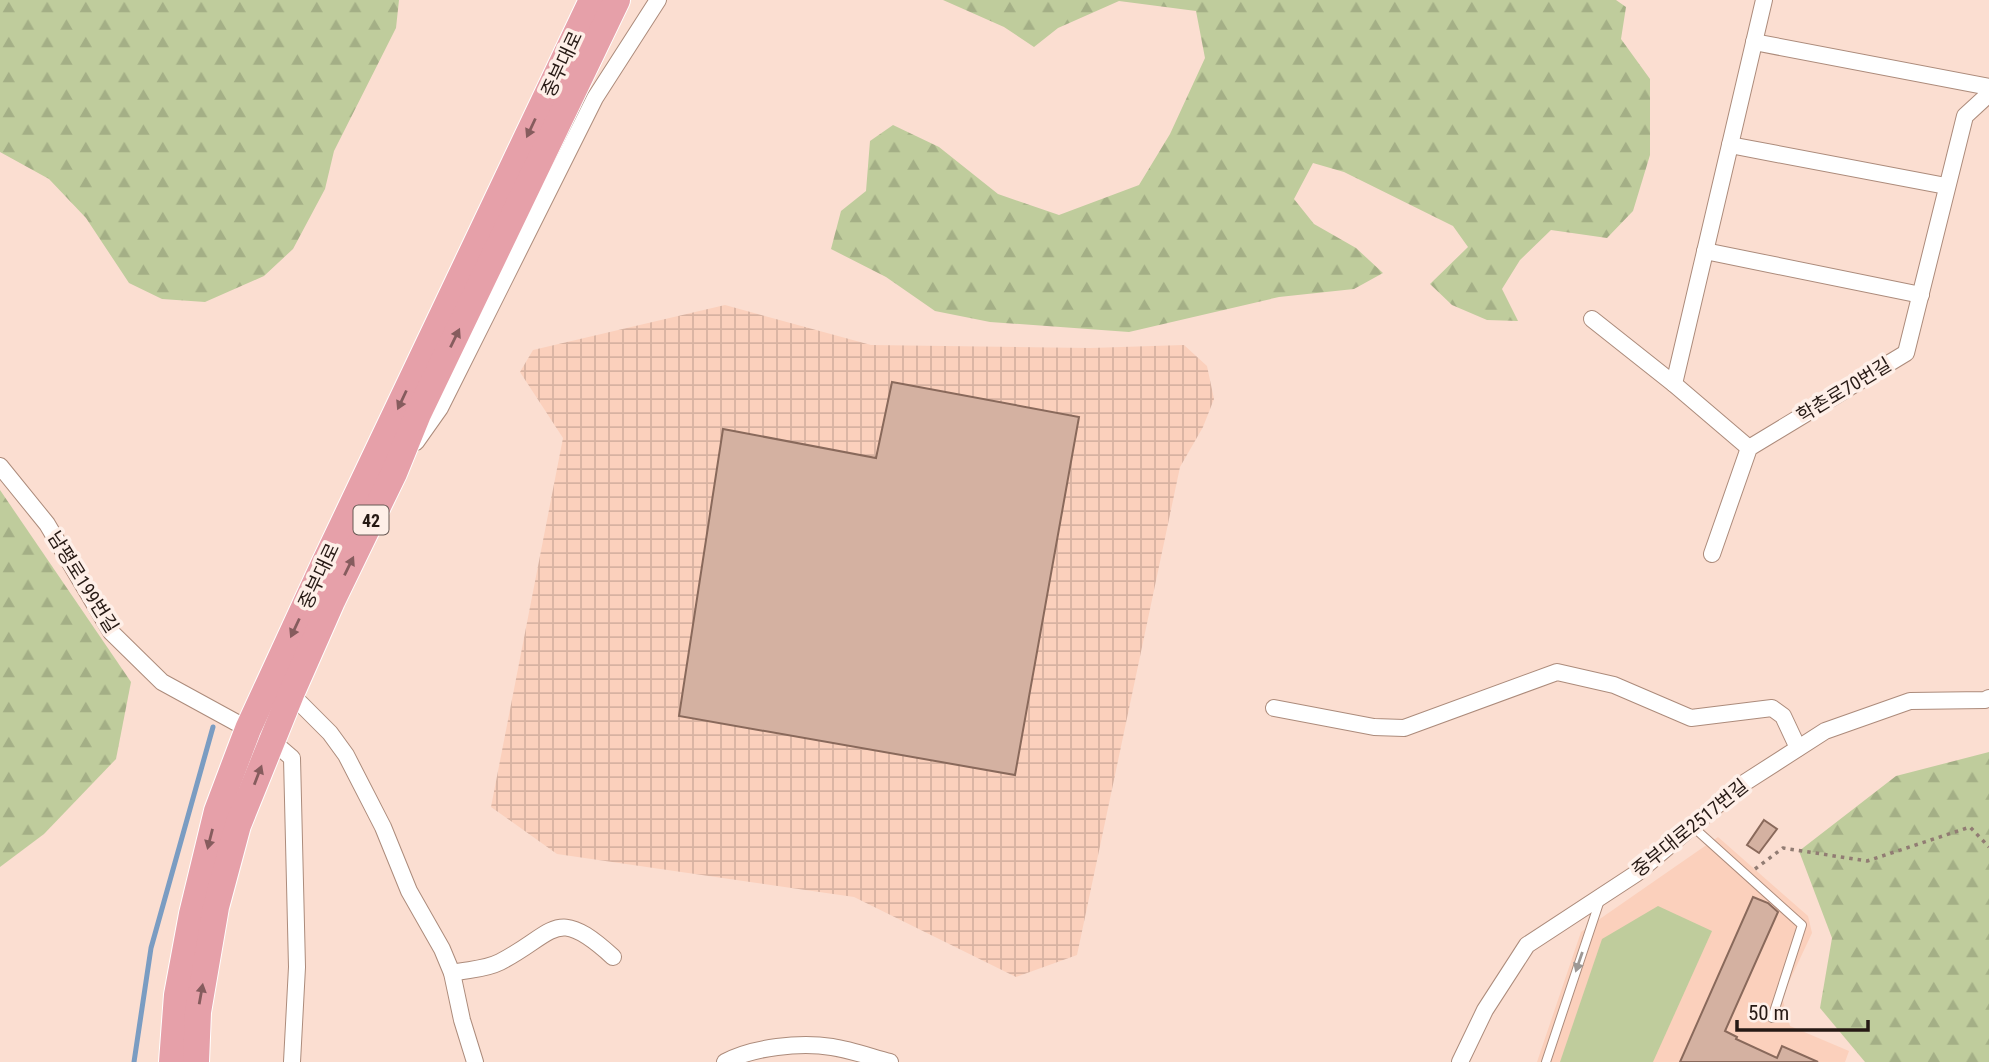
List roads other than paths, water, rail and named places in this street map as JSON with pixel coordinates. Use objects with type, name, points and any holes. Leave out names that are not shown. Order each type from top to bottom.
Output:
[{"type":"main road","name":"중부대로","points":[[195,1062],[198,1012],[216,908],[260,734],[330,552],[592,0]]},
{"type":"main road","name":"중부대로","points":[[172,1062],[177,995],[192,914],[217,811],[260,734],[292,694],[332,601],[394,473],[418,414],[617,0]]},
{"type":"street","points":[[394,473],[440,408],[595,99],[658,0]]},
{"type":"street","points":[[1674,384],[1764,0]]},
{"type":"street","points":[[1754,42],[1989,87]]},
{"type":"street","name":"학촌로70번길","points":[[1749,448],[1906,353],[1965,116],[1989,94]]},
{"type":"street","points":[[1730,145],[1947,186]]},
{"type":"street","points":[[1705,251],[1921,295]]},
{"type":"street","points":[[1592,319],[1749,448],[1712,554]]},
{"type":"street","name":"남평로199번길","points":[[0,466],[47,524],[111,632],[162,682],[260,734]]},
{"type":"street","points":[[1274,708],[1374,727],[1404,728],[1557,671],[1614,685],[1691,718],[1772,708],[1783,716],[1798,748]]},
{"type":"street","points":[[292,694],[330,733],[346,755],[387,837],[409,891],[442,949],[452,973],[475,1062]]},
{"type":"street","name":"중부대로2517번길","points":[[1460,1062],[1485,1010],[1527,945],[1637,873],[1741,785],[1825,731],[1910,701],[1989,698]]},
{"type":"street","points":[[260,734],[292,758],[297,967],[292,1062]]},
{"type":"street","points":[[452,973],[483,969],[502,961],[548,931],[560,928],[580,931],[613,957]]},
{"type":"street","points":[[725,1062],[746,1052],[809,1045],[831,1046],[846,1056],[890,1062]]},
{"type":"lane","points":[[1692,826],[1802,925],[1772,1018]]},
{"type":"lane","points":[[1546,1062],[1601,897]]},
{"type":"waterway","points":[[134,1062],[151,948],[213,727]]}]
